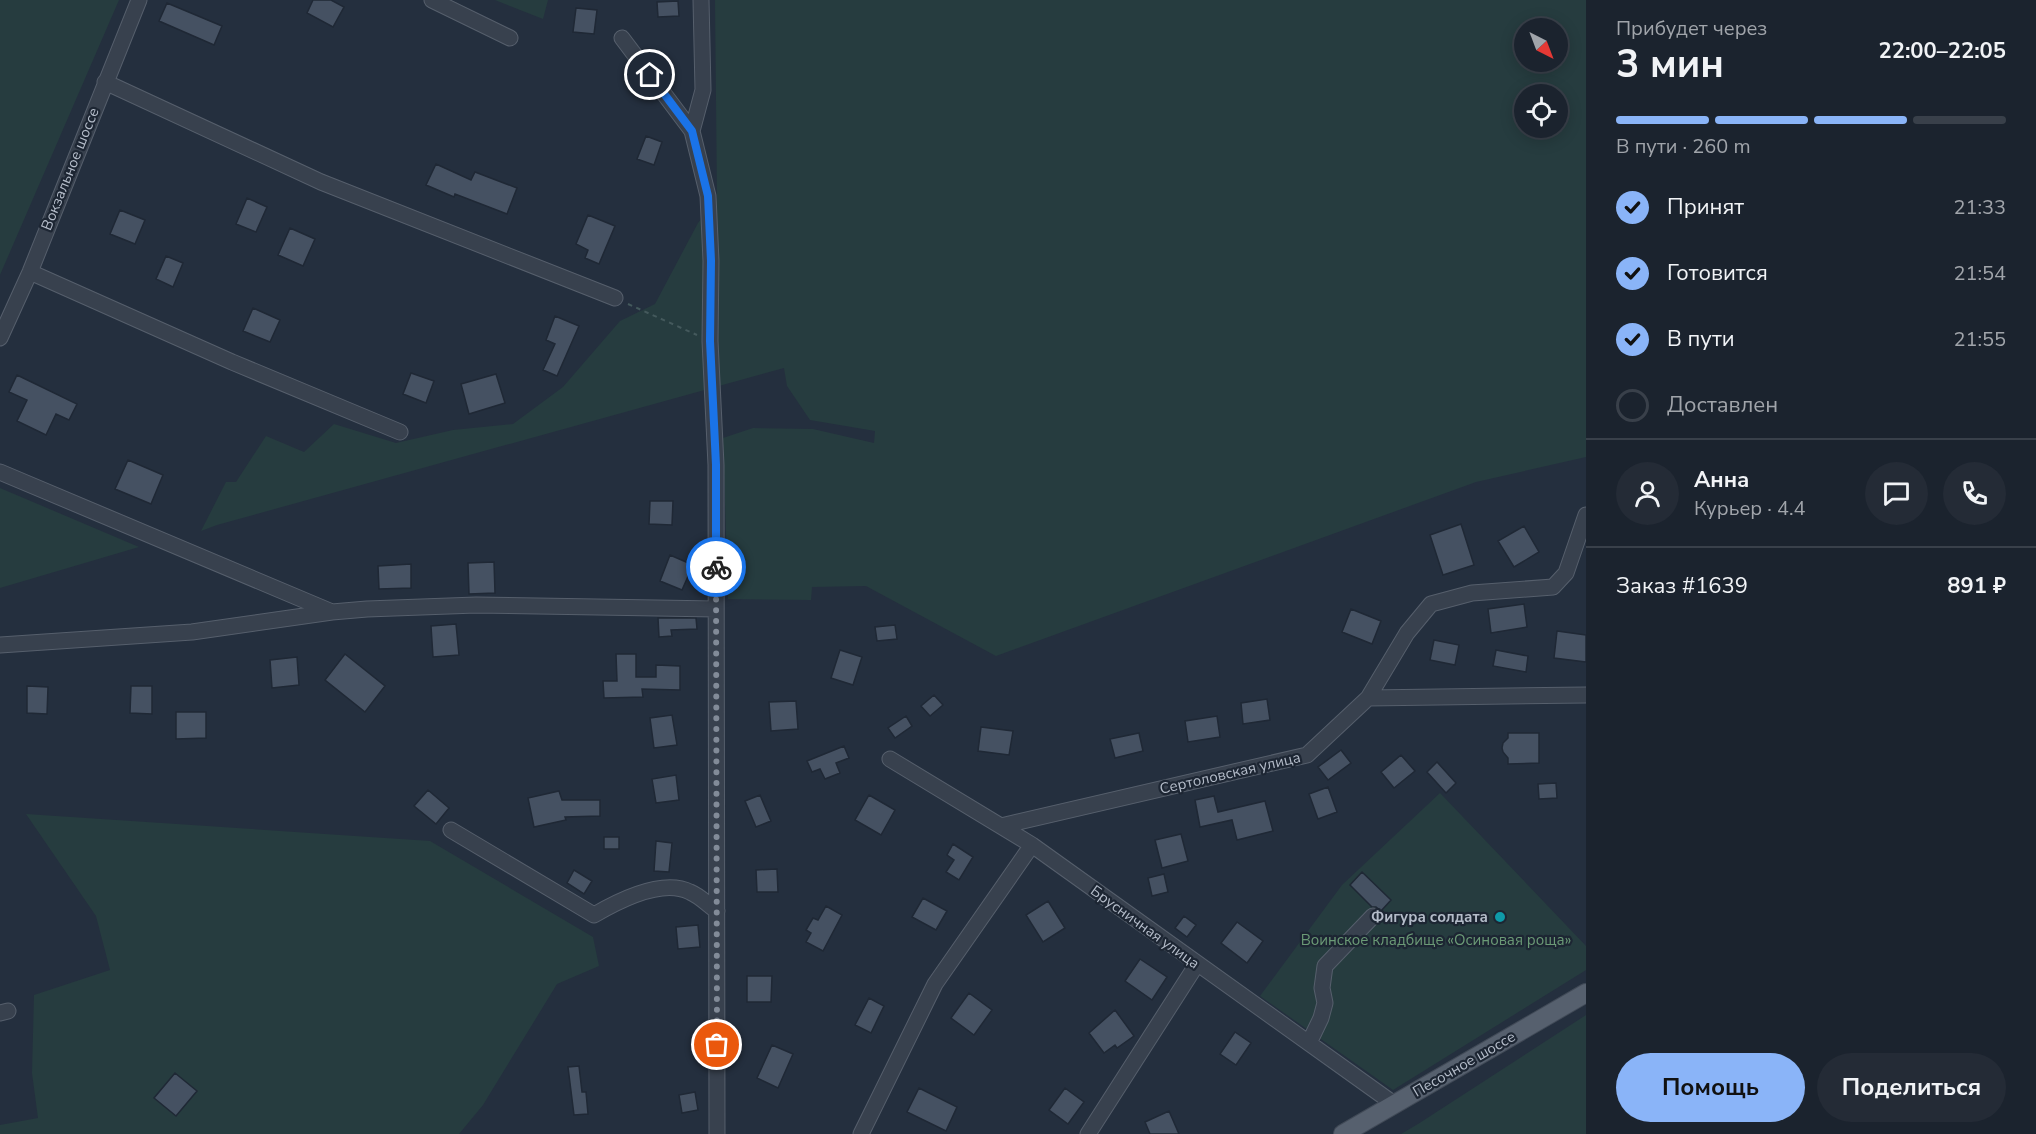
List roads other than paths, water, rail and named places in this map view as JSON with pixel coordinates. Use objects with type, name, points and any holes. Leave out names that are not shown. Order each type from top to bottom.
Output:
[{"type":"main road","name":"Песочное шоссе","points":[[1343,1134],[1586,993]]},
{"type":"street","name":"Вокзальное шоссе","points":[[0,338],[30,272],[139,0]]},
{"type":"street","points":[[432,0],[510,38]]},
{"type":"street","points":[[692,131],[704,90],[701,0]]},
{"type":"street","points":[[622,38],[692,131],[708,196],[711,261],[710,341],[716,465],[717,1134]]},
{"type":"street","points":[[105,82],[321,182],[615,298]]},
{"type":"street","points":[[30,272],[232,362],[400,432]]},
{"type":"street","points":[[0,472],[332,612]]},
{"type":"street","name":"Сертоловская улица","points":[[1001,826],[1307,755],[1368,698],[1407,633],[1431,604],[1472,593],[1553,587],[1566,573],[1586,516]]},
{"type":"street","points":[[0,645],[192,632],[332,612],[476,605],[716,609]]},
{"type":"street","points":[[1368,698],[1586,695]]},
{"type":"street","name":"Брусничная улица","points":[[890,759],[1032,845],[1394,1104]]},
{"type":"street","points":[[451,830],[594,915],[620,899],[661,887],[689,891],[717,911]]},
{"type":"street","points":[[861,1134],[935,984],[1032,845]]},
{"type":"street","points":[[1309,1043],[1321,1018],[1325,1003],[1322,988],[1325,966],[1373,916]]},
{"type":"street","points":[[1088,1134],[1197,964]]},
{"type":"place","name":"Фигура солдата","points":[[1500,917]]},
{"type":"park label","name":"Воинское кладбище «Осиновая роща»","points":[[1436,940]]}]
